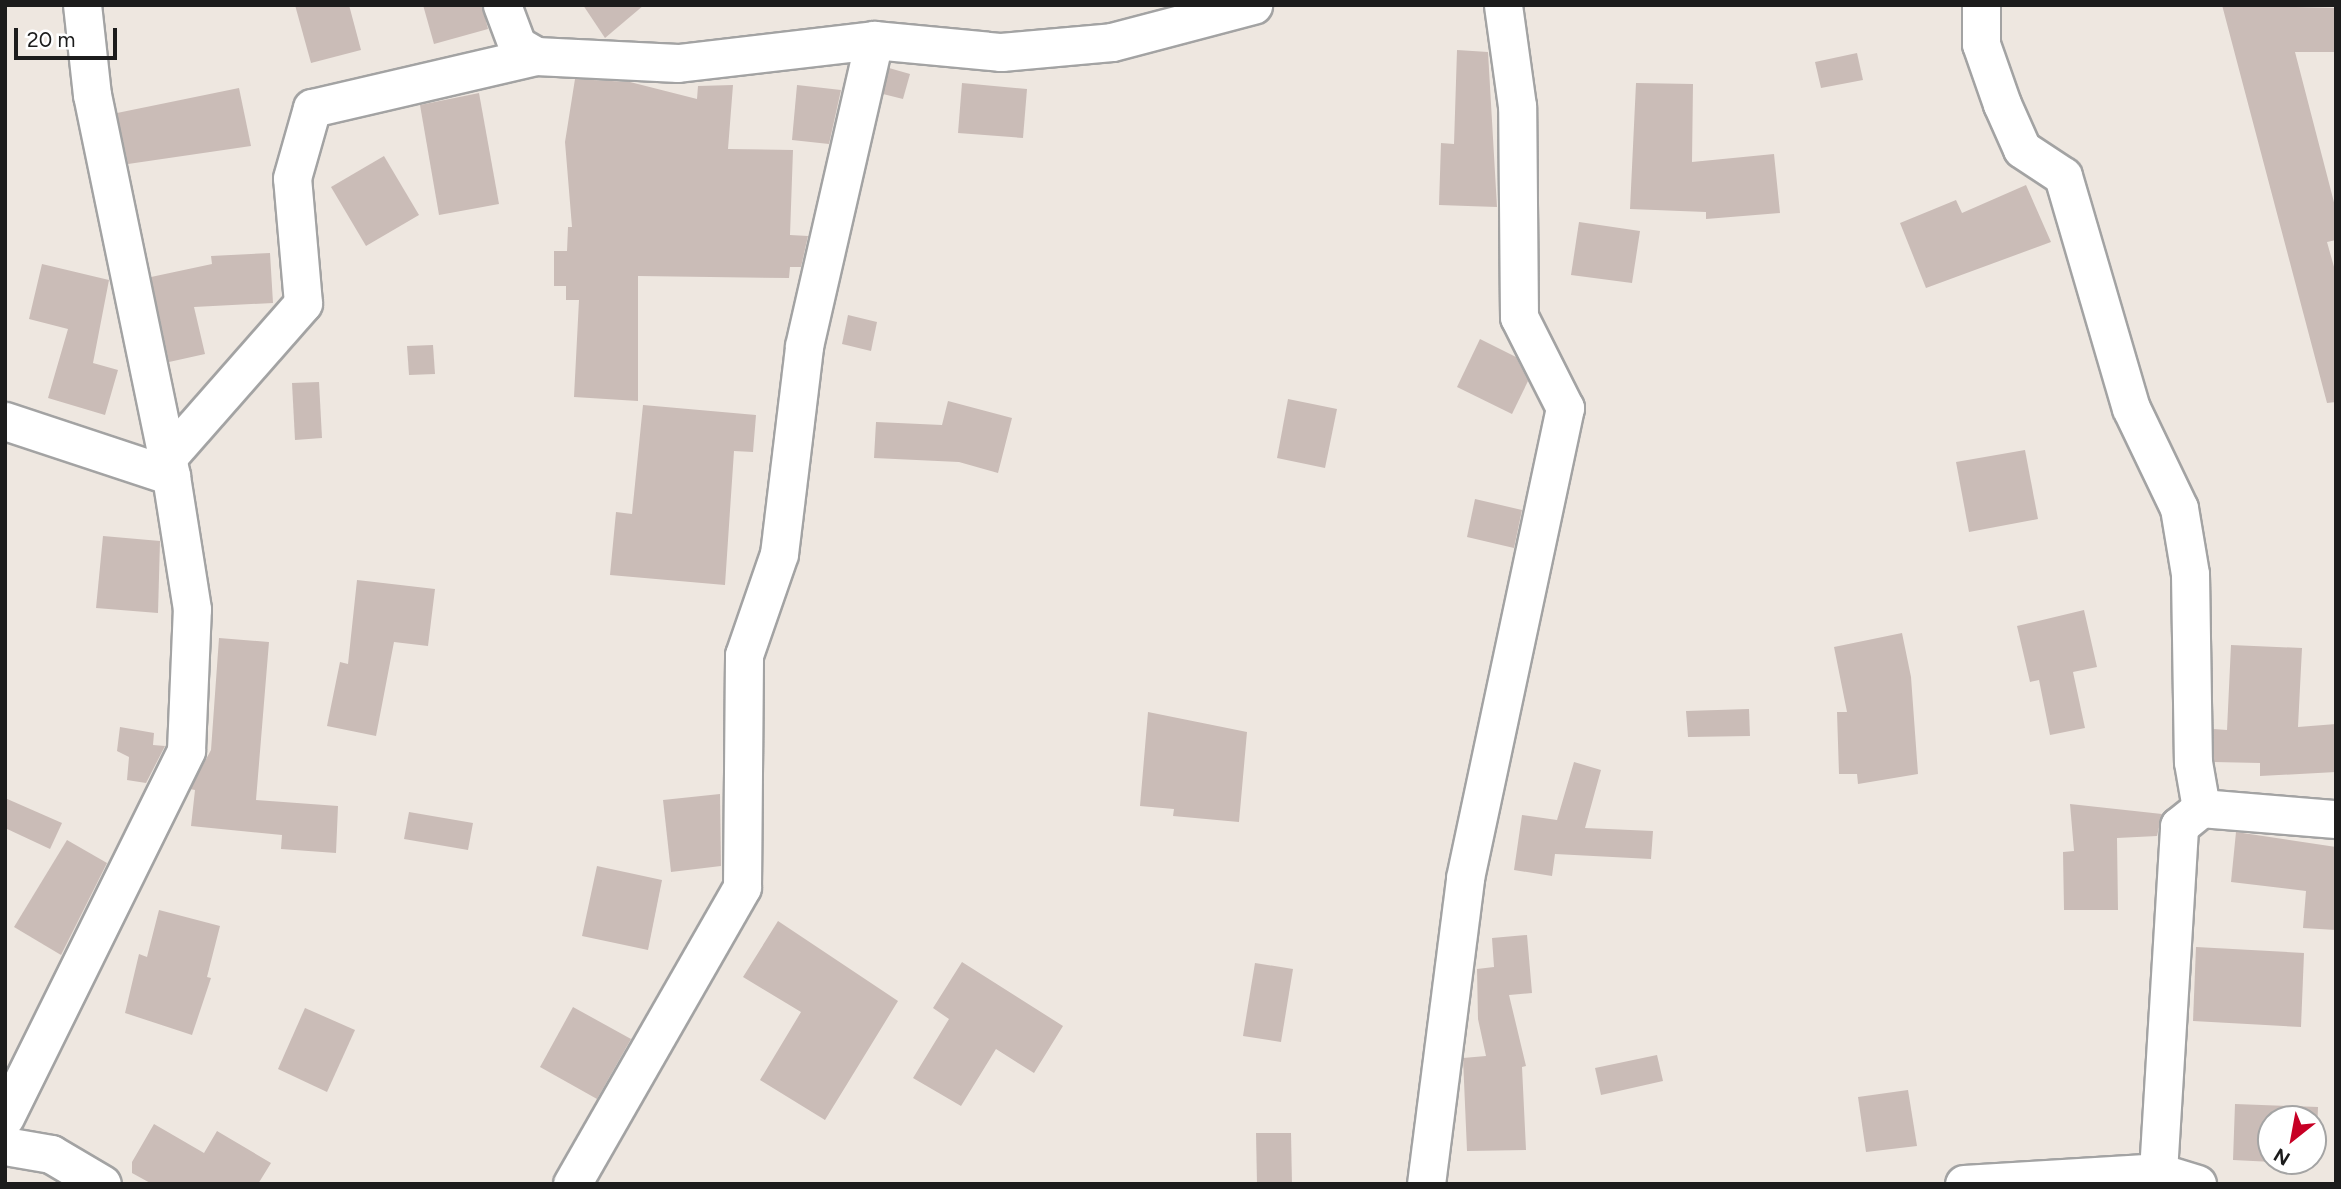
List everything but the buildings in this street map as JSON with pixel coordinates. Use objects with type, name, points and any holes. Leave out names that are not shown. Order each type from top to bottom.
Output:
[{"type":"street","points":[[5,1117],[186,750],[192,609],[169,467],[92,95],[82,5]]},
{"type":"street","points":[[502,5],[517,45],[537,56]]},
{"type":"street","points":[[169,467],[303,303],[292,178],[312,108],[537,56],[688,63],[874,40],[1000,52],[1112,42],[1253,5]]},
{"type":"street","points":[[1426,1184],[1465,878],[1565,408],[1519,317],[1517,106],[1503,5]]},
{"type":"street","points":[[1981,5],[1980,44],[2002,104],[2022,149],[2063,176],[2131,408],[2179,508],[2190,574],[2193,762],[2201,808]]},
{"type":"street","points":[[572,1184],[742,887],[744,655],[779,554],[804,346],[874,40]]},
{"type":"street","points":[[5,421],[169,467]]},
{"type":"street","points":[[2158,1172],[2179,826],[2201,808],[2336,819]]},
{"type":"street","points":[[5,1146],[51,1154],[102,1184]]},
{"type":"street","points":[[1964,1184],[2158,1172],[2197,1184]]}]
